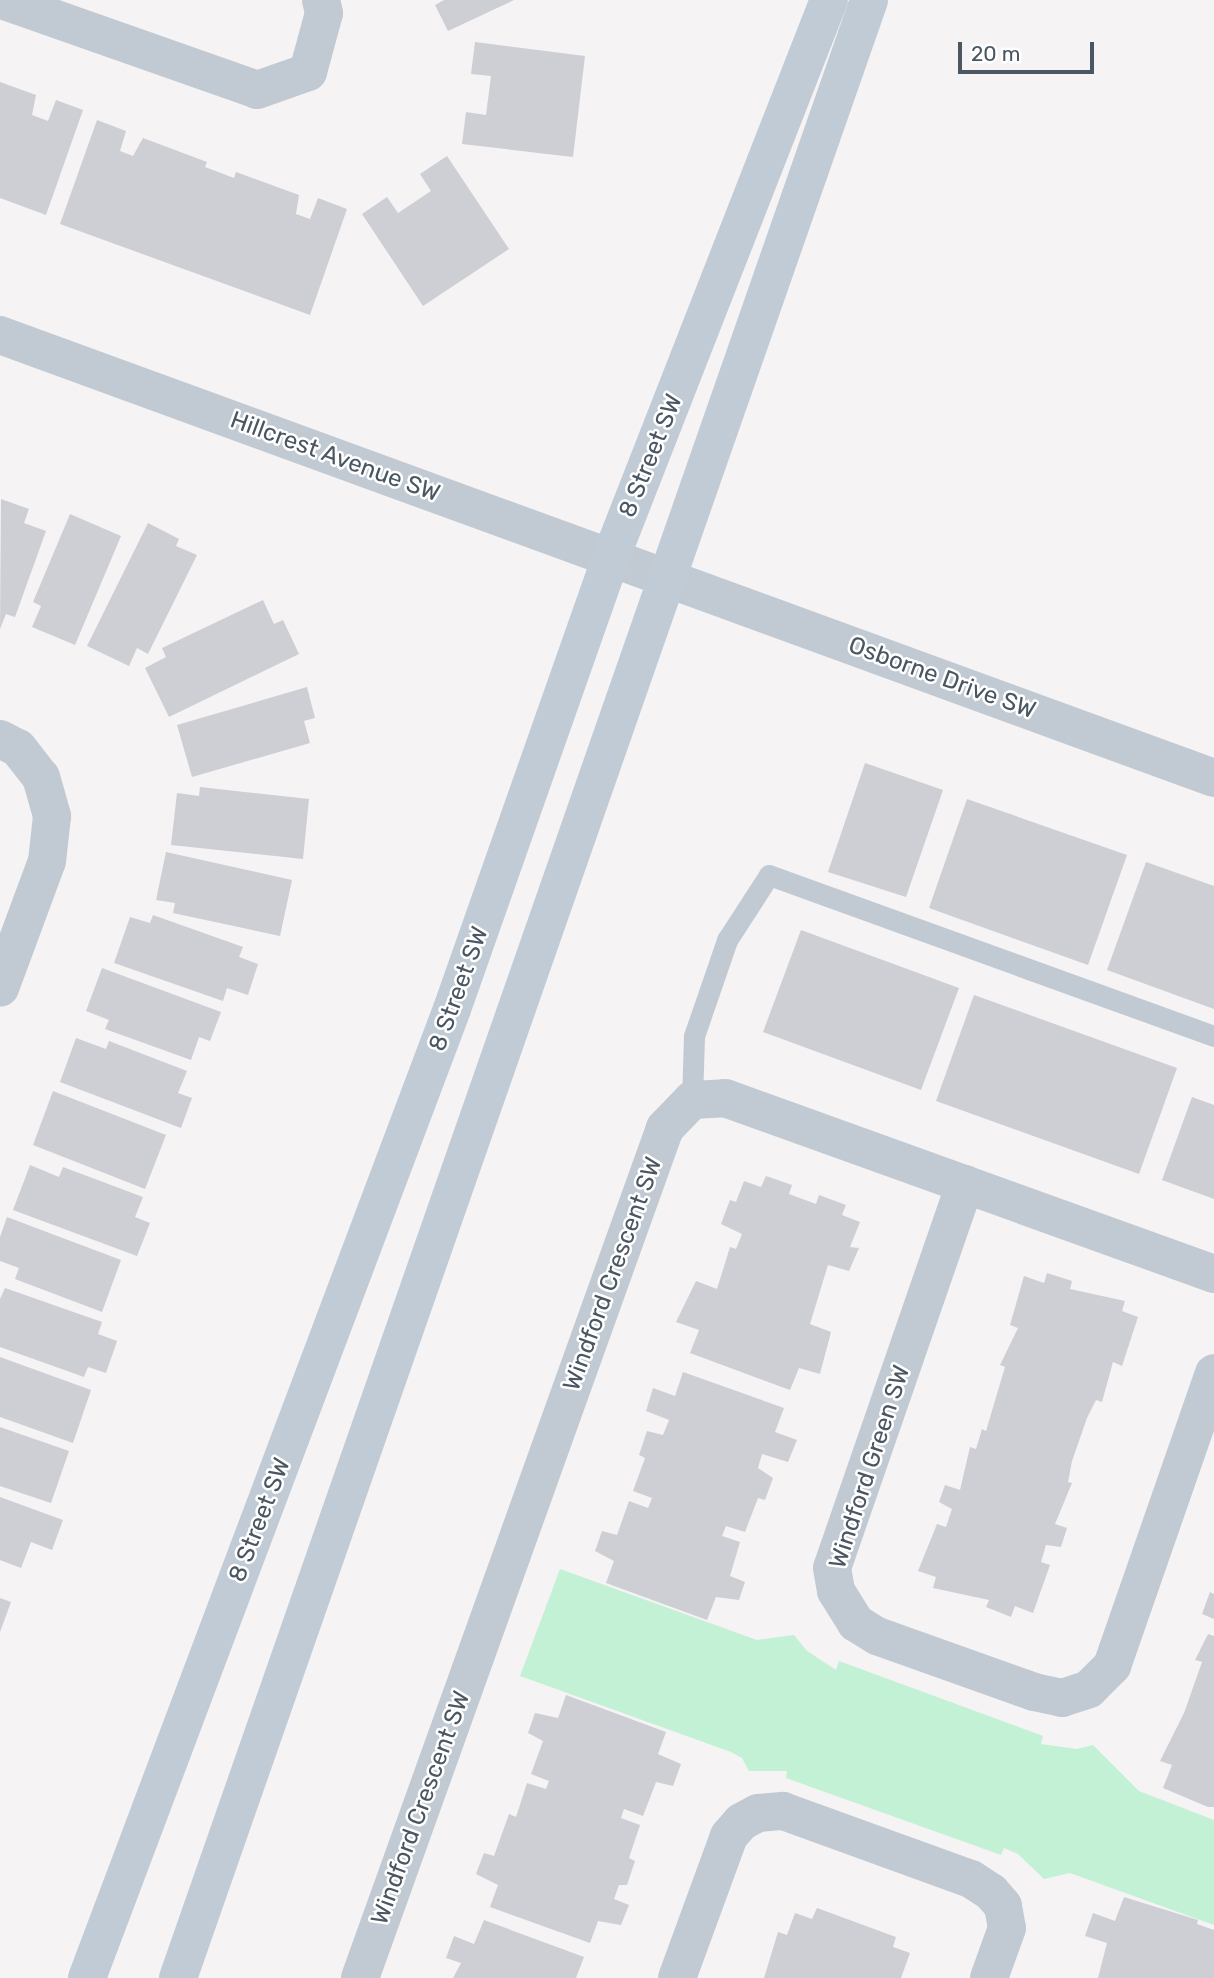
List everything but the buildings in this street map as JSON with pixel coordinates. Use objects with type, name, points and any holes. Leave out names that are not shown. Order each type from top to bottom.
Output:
[{"type":"main road","name":"8 Street SW","points":[[87,1978],[452,1009],[611,557],[829,0]]},
{"type":"main road","points":[[178,1978],[497,1055],[670,579],[869,0]]},
{"type":"street","points":[[2,0],[257,90],[308,72],[324,13],[321,0]]},
{"type":"street","name":"Hillcrest Avenue SW","points":[[0,335],[670,579]]},
{"type":"street","name":"Osborne Drive SW","points":[[670,579],[1214,778]]},
{"type":"street","points":[[0,739],[18,748],[41,777],[52,816],[47,861],[0,988]]},
{"type":"street","points":[[692,1100],[725,1098],[1214,1274]]},
{"type":"street","name":"Windford Crescent SW","points":[[360,1978],[665,1128],[692,1100]]},
{"type":"street","name":"Windford Green SW","points":[[965,1184],[832,1568],[836,1591],[856,1623],[877,1636],[1034,1692],[1062,1698],[1089,1689],[1112,1666],[1214,1373]]},
{"type":"street","points":[[677,1978],[729,1836],[741,1822],[758,1813],[783,1811],[971,1879],[991,1892],[1003,1906],[1007,1928],[989,1978]]},
{"type":"lane","points":[[692,1100],[698,1024],[727,940],[769,875],[1214,1036]]},
{"type":"green space","points":[[560,1569],[757,1640],[794,1635],[807,1651],[836,1670],[839,1661],[1043,1736],[1041,1744],[1077,1749],[1093,1745],[1139,1791],[1214,1820],[1214,1925],[1070,1873],[1044,1879],[1018,1854],[1004,1848],[1001,1855],[786,1778],[787,1771],[749,1771],[742,1758],[731,1752],[520,1676]]}]
